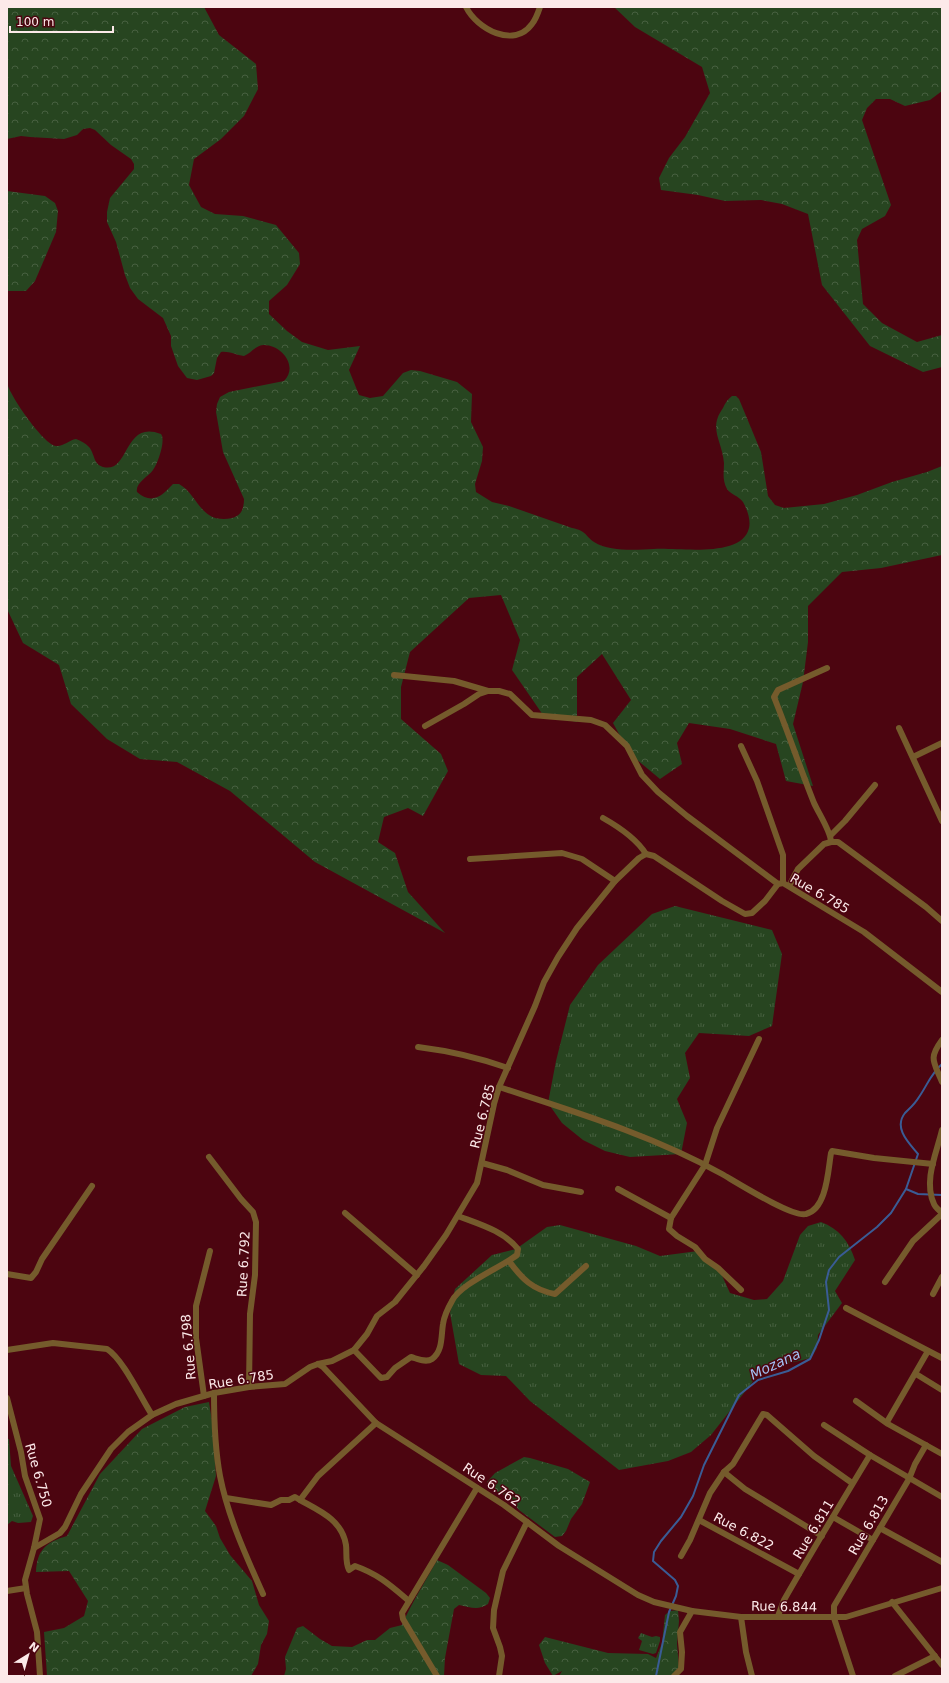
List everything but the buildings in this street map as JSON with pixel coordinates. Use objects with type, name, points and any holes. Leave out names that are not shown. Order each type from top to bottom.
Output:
[{"type":"street","points":[[466,7],[470,16],[483,28],[496,34],[509,35],[518,35],[533,24],[540,7]]},
{"type":"street","points":[[827,668],[778,690],[774,697],[824,825],[831,838],[926,907],[942,922]]},
{"type":"street","points":[[394,675],[454,681],[488,691],[499,691],[510,694],[532,715],[591,720],[605,725],[627,746],[642,775],[658,792],[687,816],[784,884]]},
{"type":"street","points":[[425,726],[480,694],[488,691]]},
{"type":"street","points":[[900,728],[942,821]]},
{"type":"street","points":[[913,758],[942,743]]},
{"type":"street","points":[[741,746],[757,781],[784,855],[784,884]]},
{"type":"street","points":[[784,884],[831,838],[875,785]]},
{"type":"street","points":[[603,818],[618,827],[635,841],[646,854]]},
{"type":"street","points":[[470,859],[562,853],[582,859],[615,881]]},
{"type":"street","name":"Rue 6.785","points":[[34,1548],[60,1532],[65,1526],[81,1494],[111,1450],[128,1432],[152,1415],[176,1404],[204,1396],[249,1387],[285,1384],[318,1364],[332,1361],[354,1350],[367,1334],[377,1316],[395,1302],[417,1275],[458,1216],[477,1182],[499,1087],[544,982],[577,928],[615,881],[639,858],[646,854],[654,856],[722,901],[745,914],[752,913],[784,884],[864,932],[942,992]]},
{"type":"street","points":[[741,1290],[718,1268],[705,1259],[695,1247],[677,1236],[669,1229],[671,1218],[705,1165],[717,1128],[759,1039]]},
{"type":"street","points":[[942,1040],[933,1055],[934,1062],[942,1082]]},
{"type":"street","points":[[418,1047],[458,1052],[481,1058],[508,1068]]},
{"type":"street","points":[[499,1087],[639,1135],[705,1165],[784,1208],[804,1215],[811,1212],[819,1205],[825,1188],[832,1151],[874,1158],[933,1164]]},
{"type":"street","points":[[885,1282],[913,1241],[942,1214],[934,1205],[931,1181],[933,1164],[942,1130]]},
{"type":"street","name":"Rue 6.792","points":[[209,1157],[240,1199],[253,1212],[256,1222],[255,1275],[250,1314],[249,1387]]},
{"type":"street","points":[[482,1163],[507,1170],[543,1185],[581,1192]]},
{"type":"street","points":[[7,1274],[31,1278],[36,1272],[42,1259],[92,1186]]},
{"type":"street","points":[[618,1189],[671,1218]]},
{"type":"street","points":[[345,1213],[417,1275]]},
{"type":"street","points":[[354,1350],[381,1378],[387,1377],[395,1368],[412,1357],[426,1361],[432,1359],[439,1351],[443,1323],[452,1299],[465,1286],[510,1261],[517,1255],[518,1249],[502,1235],[458,1216]]},
{"type":"street","name":"Rue 6.798","points":[[204,1396],[196,1338],[196,1306],[210,1251]]},
{"type":"street","points":[[510,1261],[518,1272],[532,1285],[542,1291],[555,1294],[586,1266]]},
{"type":"street","points":[[933,1294],[942,1277]]},
{"type":"street","points":[[846,1308],[942,1358]]},
{"type":"street","points":[[7,1350],[53,1343],[107,1349],[112,1352],[121,1363],[152,1415]]},
{"type":"street","points":[[887,1422],[928,1351]]},
{"type":"street","name":"Rue 6.762","points":[[318,1364],[323,1367],[376,1423],[527,1522],[503,1571],[494,1610],[492,1628],[502,1656],[499,1676]]},
{"type":"street","points":[[916,1374],[942,1390]]},
{"type":"street","points":[[214,1394],[215,1433],[220,1476],[243,1549],[263,1594]]},
{"type":"street","name":"Rue 6.750","points":[[7,1398],[26,1476],[40,1518],[27,1572],[26,1588],[37,1632],[40,1676]]},
{"type":"street","points":[[856,1401],[888,1424],[942,1454]]},
{"type":"street","points":[[681,1556],[699,1520],[710,1493],[724,1472],[733,1464],[763,1414],[765,1414],[814,1456],[852,1483]]},
{"type":"street","points":[[300,1500],[318,1476],[376,1423]]},
{"type":"street","points":[[824,1425],[870,1455],[942,1497]]},
{"type":"street","name":"Rue 6.813","points":[[834,1618],[834,1606],[909,1478],[926,1445]]},
{"type":"street","name":"Rue 6.811","points":[[778,1616],[784,1600],[870,1455]]},
{"type":"street","points":[[724,1472],[745,1489],[822,1536]]},
{"type":"street","points":[[437,1676],[403,1619],[402,1613],[477,1488]]},
{"type":"street","points":[[226,1498],[271,1505],[281,1500],[288,1500],[295,1497],[321,1512],[339,1526],[345,1539],[349,1570],[355,1566],[381,1577],[409,1601]]},
{"type":"street","points":[[833,1516],[873,1540]]},
{"type":"street","name":"Rue 6.822","points":[[699,1520],[799,1574]]},
{"type":"street","name":"Rue 6.844","points":[[527,1522],[559,1546],[638,1595],[654,1602],[692,1611],[741,1617],[846,1617],[942,1588]]},
{"type":"street","points":[[880,1528],[942,1562]]},
{"type":"street","points":[[7,1591],[26,1588]]},
{"type":"street","points":[[892,1602],[942,1665]]},
{"type":"street","points":[[674,1676],[681,1669],[682,1652],[680,1632],[692,1611]]},
{"type":"street","points":[[741,1617],[746,1652],[752,1676]]},
{"type":"street","points":[[834,1618],[853,1676]]},
{"type":"street","points":[[895,1676],[935,1656]]},
{"type":"green space","points":[[7,7],[204,7],[219,35],[256,64],[258,89],[244,116],[221,139],[194,159],[189,185],[201,207],[215,214],[243,216],[276,225],[299,253],[300,264],[287,285],[269,301],[269,314],[287,331],[302,342],[328,350],[360,346],[349,370],[359,395],[370,398],[383,396],[403,373],[411,370],[420,371],[457,382],[472,394],[471,422],[483,447],[482,461],[475,484],[476,492],[492,502],[509,506],[580,530],[594,542],[615,549],[692,550],[722,548],[734,544],[744,538],[749,528],[749,518],[743,502],[728,491],[725,486],[723,455],[716,429],[719,415],[729,398],[732,396],[736,396],[739,399],[761,452],[768,496],[775,505],[784,508],[824,504],[857,495],[942,466],[942,555],[881,568],[842,572],[808,606],[808,642],[803,682],[793,724],[813,786],[786,781],[776,744],[730,729],[689,723],[677,743],[682,764],[660,779],[630,754],[613,723],[631,700],[602,654],[577,677],[577,722],[543,715],[512,670],[520,640],[501,595],[469,598],[410,652],[401,687],[401,719],[441,754],[448,771],[423,816],[408,808],[384,817],[378,842],[395,853],[408,892],[445,933],[315,862],[230,791],[177,762],[140,759],[107,739],[71,704],[59,665],[23,643],[7,609],[7,383],[14,398],[28,419],[44,438],[56,446],[76,439],[81,441],[89,447],[97,464],[103,467],[112,467],[118,463],[133,440],[140,434],[149,431],[161,434],[163,441],[157,462],[151,473],[142,480],[138,486],[137,492],[147,498],[152,498],[161,495],[173,484],[179,484],[184,487],[201,508],[209,515],[216,518],[229,519],[239,514],[243,508],[244,499],[223,452],[216,412],[217,404],[220,397],[229,392],[284,381],[290,369],[289,363],[282,352],[276,348],[263,345],[244,356],[221,352],[217,358],[214,373],[211,376],[197,380],[187,378],[178,366],[171,346],[171,336],[163,318],[138,299],[130,288],[116,242],[107,222],[107,212],[110,198],[134,169],[134,164],[131,159],[111,145],[95,130],[90,128],[83,129],[77,135],[64,139],[21,136],[7,139]]},
{"type":"green space","points":[[614,7],[942,7],[942,91],[930,100],[905,106],[890,99],[876,99],[867,108],[862,120],[891,205],[885,216],[862,229],[857,240],[863,304],[882,323],[917,342],[942,335],[942,367],[923,372],[870,346],[822,285],[808,214],[782,204],[761,200],[725,201],[698,195],[661,190],[659,178],[669,158],[685,137],[710,93],[702,67],[635,27]]},
{"type":"green space","points":[[7,191],[45,196],[55,203],[58,211],[56,232],[35,281],[26,291],[7,291]]},
{"type":"green space","points":[[675,906],[772,930],[782,954],[772,1026],[749,1036],[699,1033],[685,1053],[690,1078],[677,1099],[687,1123],[681,1154],[630,1157],[605,1151],[583,1140],[562,1123],[548,1103],[556,1061],[570,1005],[598,965],[652,914]]},
{"type":"green space","points":[[821,1222],[833,1228],[842,1236],[850,1247],[855,1260],[835,1291],[842,1303],[818,1335],[817,1348],[811,1358],[762,1370],[711,1435],[691,1452],[668,1461],[619,1470],[530,1401],[506,1376],[481,1375],[459,1364],[450,1313],[455,1289],[492,1255],[516,1249],[547,1227],[560,1225],[636,1246],[660,1256],[698,1251],[719,1269],[730,1293],[754,1300],[767,1299],[783,1281],[800,1235],[808,1226]]},
{"type":"green space","points":[[209,1402],[216,1476],[205,1511],[216,1526],[220,1538],[230,1555],[252,1581],[259,1605],[269,1621],[267,1634],[261,1645],[258,1664],[251,1676],[47,1676],[44,1632],[64,1628],[84,1616],[88,1601],[69,1571],[36,1572],[38,1558],[48,1544],[67,1536],[100,1474],[142,1429],[185,1407]]},
{"type":"green space","points":[[7,1439],[9,1439],[11,1466],[33,1516],[31,1522],[18,1523],[12,1521],[7,1525]]},
{"type":"green space","points":[[524,1457],[568,1469],[590,1482],[582,1504],[571,1519],[562,1536],[555,1537],[519,1510],[507,1496],[489,1488],[487,1482],[495,1473]]},
{"type":"green space","points":[[437,1560],[448,1565],[486,1593],[490,1598],[488,1604],[481,1607],[474,1608],[459,1605],[454,1609],[445,1658],[444,1676],[284,1676],[286,1669],[285,1657],[297,1628],[303,1626],[332,1646],[352,1647],[367,1640],[375,1640],[390,1628],[402,1625],[414,1600]]},
{"type":"green space","points":[[678,1610],[679,1621],[677,1644],[679,1667],[672,1676],[559,1676],[562,1671],[553,1676],[545,1663],[539,1645],[545,1637],[608,1653],[648,1654],[656,1658],[662,1643],[665,1615],[670,1611]]},
{"type":"green space","points":[[641,1633],[652,1637],[660,1637],[656,1653],[653,1654],[639,1650],[642,1641],[638,1638]]},
{"type":"waterway","name":"Mozana","points":[[656,1676],[669,1612],[676,1596],[678,1586],[675,1580],[653,1561],[654,1552],[681,1517],[693,1496],[704,1465],[739,1395],[758,1380],[788,1371],[810,1359],[819,1340],[829,1310],[826,1282],[829,1270],[839,1257],[877,1227],[891,1213],[906,1189],[918,1154],[910,1145],[901,1130],[902,1119],[905,1113],[916,1102],[932,1076],[942,1064]]},
{"type":"waterway","points":[[906,1189],[918,1194],[942,1195]]}]
